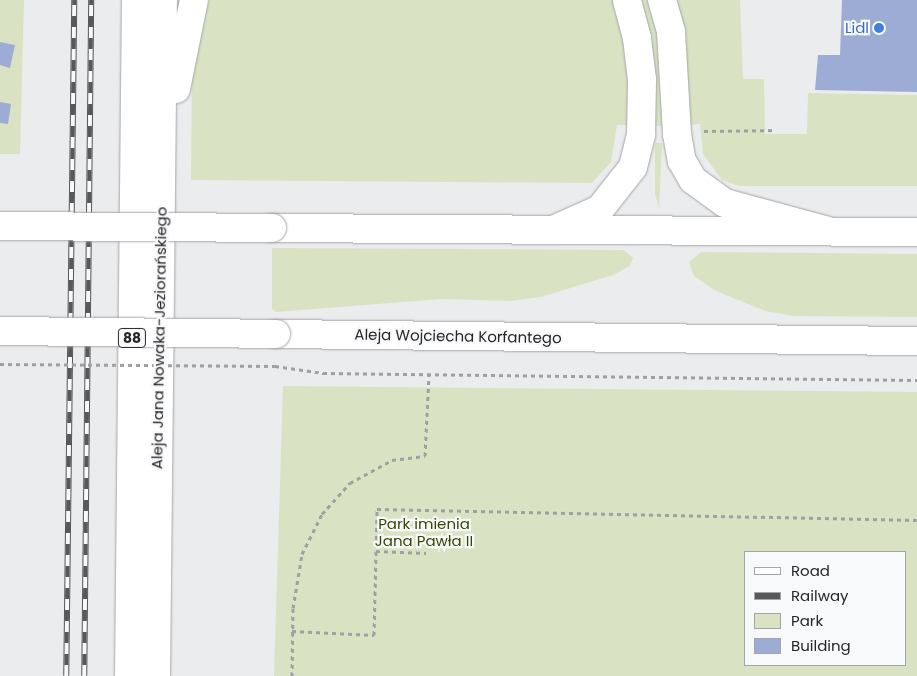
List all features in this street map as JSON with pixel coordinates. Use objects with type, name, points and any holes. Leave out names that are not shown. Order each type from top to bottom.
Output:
[{"type":"main road","name":"Aleja Jana Nowaka-Jeziorańskiego","points":[[129,676],[136,0]]},
{"type":"main road","name":"Aleja Jana Nowaka-Jeziorańskiego","points":[[156,676],[163,0]]},
{"type":"main road","points":[[161,189],[185,34],[194,0]]},
{"type":"main road","points":[[553,230],[600,209],[633,167],[641,134],[642,80],[638,38],[627,0]]},
{"type":"main road","points":[[662,0],[672,42],[677,134],[682,161],[693,180],[725,203],[828,231]]},
{"type":"main road","points":[[0,226],[917,232]]},
{"type":"main road","name":"Aleja Wojciecha Korfantego","points":[[0,331],[917,341]]},
{"type":"path","points":[[700,131],[776,130]]},
{"type":"path","points":[[0,364],[276,366],[323,373],[917,380]]},
{"type":"path","points":[[292,676],[292,631],[302,554],[322,514],[350,483],[392,460],[425,456],[428,374]]},
{"type":"path","points":[[292,631],[374,635],[377,510],[917,520]]},
{"type":"path","points":[[376,551],[426,553]]},
{"type":"green space","points":[[0,0],[24,0],[20,154],[0,154]]},
{"type":"green space","points":[[209,0],[616,0],[629,54],[631,125],[617,125],[611,162],[592,183],[191,180],[192,68]]},
{"type":"green space","points":[[642,0],[649,0],[658,30],[663,126],[655,126],[654,61]]},
{"type":"green space","points":[[676,0],[740,0],[743,79],[764,79],[765,134],[807,134],[808,93],[917,95],[917,186],[739,186],[722,180],[703,154],[700,124],[687,125]]},
{"type":"green space","points":[[655,143],[662,143],[659,209],[655,194]]},
{"type":"green space","points":[[272,248],[624,250],[633,258],[630,266],[613,275],[541,297],[511,301],[442,299],[276,312],[272,309]]},
{"type":"green space","points":[[701,252],[917,254],[917,317],[794,316],[765,311],[716,291],[694,276],[689,262]]},
{"type":"green space","name":"Park imienia Jana Pawła II","points":[[283,386],[917,392],[917,676],[274,676]]},
{"type":"building","name":"Lidl","points":[[842,0],[917,0],[917,92],[815,90],[818,55],[840,55]]},
{"type":"building","points":[[0,42],[15,45],[10,68],[0,65]]},
{"type":"building","points":[[0,102],[11,104],[8,124],[0,123]]},
{"type":"railway","points":[[66,676],[74,0]]},
{"type":"railway","points":[[84,676],[91,0]]},
{"type":"place","name":"Lidl","points":[[879,28]]}]
